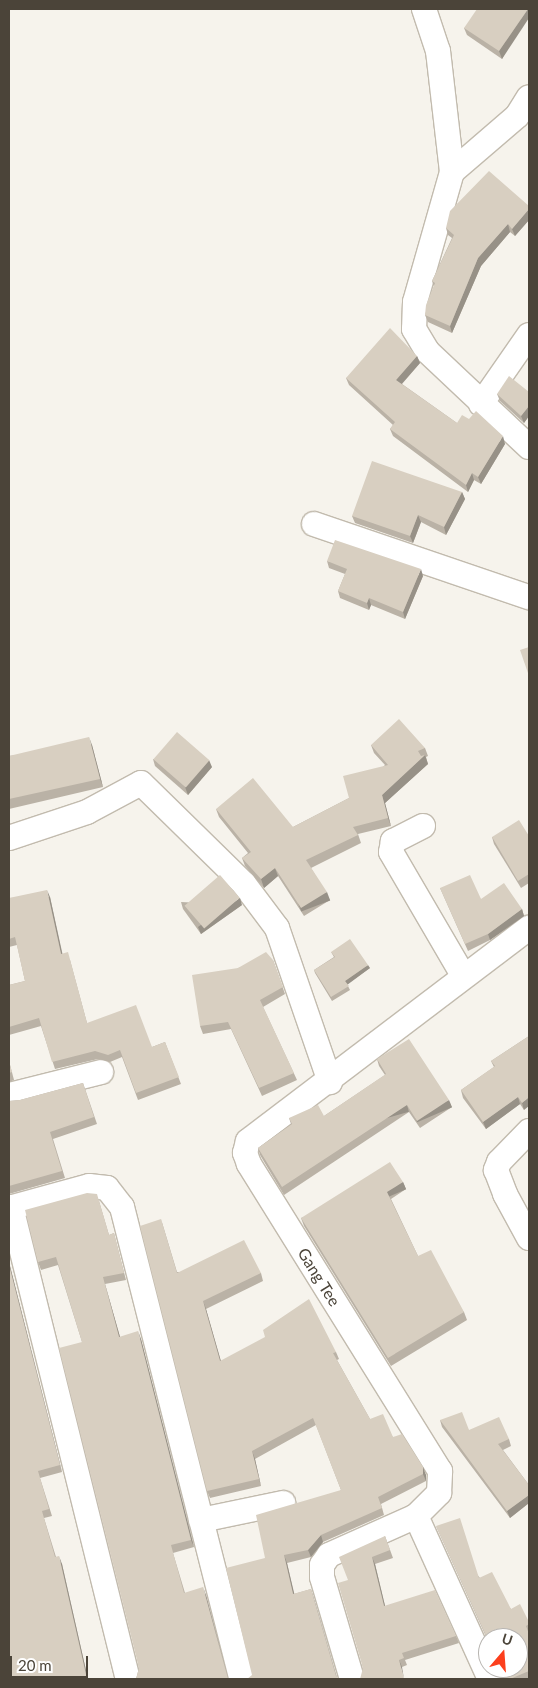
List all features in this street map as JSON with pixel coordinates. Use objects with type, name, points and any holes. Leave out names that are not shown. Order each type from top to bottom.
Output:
[{"type":"street","points":[[424,9],[438,51],[452,172],[415,302],[414,329],[428,351],[481,404],[529,446]]},
{"type":"street","points":[[452,172],[517,116],[529,97]]},
{"type":"street","points":[[481,404],[529,335]]},
{"type":"street","points":[[314,524],[529,597]]},
{"type":"street","points":[[9,838],[87,812],[141,783],[244,884],[277,928],[330,1082]]},
{"type":"street","points":[[423,826],[394,841],[391,852],[464,975]]},
{"type":"street","name":"Gang Tee","points":[[352,1679],[322,1577],[322,1565],[329,1555],[416,1516],[439,1493],[440,1471],[254,1173],[245,1153],[248,1141],[330,1082],[464,975],[529,928]]},
{"type":"street","points":[[9,1095],[101,1072]]},
{"type":"street","points":[[529,1131],[499,1162],[496,1170],[504,1194],[529,1238]]},
{"type":"street","points":[[128,1679],[10,1208],[89,1186],[107,1188],[122,1207],[240,1679]]},
{"type":"street","points":[[200,1520],[282,1503]]},
{"type":"street","points":[[416,1516],[490,1679]]},
{"type":"building","points":[[477,9],[528,9],[499,51],[464,28]]},
{"type":"building","points":[[489,171],[529,206],[529,209],[512,229],[508,224],[478,258],[450,326],[425,315],[426,305],[435,283],[432,281],[454,235],[446,228],[450,211]]},
{"type":"building","points":[[390,328],[417,356],[396,380],[457,423],[462,415],[469,419],[476,411],[503,436],[478,477],[472,473],[466,485],[390,429],[395,422],[346,378]]},
{"type":"building","points":[[509,376],[529,392],[529,406],[521,416],[497,394]]},
{"type":"building","points":[[372,461],[462,492],[444,527],[418,515],[410,536],[352,516]]},
{"type":"building","points":[[335,540],[421,569],[403,612],[369,598],[367,603],[338,591],[347,569],[327,561]]},
{"type":"building","points":[[529,647],[529,676],[520,650]]},
{"type":"building","points":[[399,719],[425,748],[418,751],[421,756],[425,755],[382,795],[388,818],[353,827],[358,835],[306,860],[327,892],[301,908],[275,868],[261,879],[242,858],[251,852],[216,809],[253,778],[293,827],[349,798],[343,776],[388,765],[371,745]]},
{"type":"building","points":[[177,732],[209,760],[186,787],[153,759]]},
{"type":"building","points":[[89,737],[100,779],[9,799],[9,756]]},
{"type":"building","points":[[519,820],[529,836],[529,874],[518,881],[492,837]]},
{"type":"building","points":[[220,875],[240,898],[204,928],[185,906]]},
{"type":"building","points":[[470,875],[481,899],[504,883],[522,909],[488,934],[465,944],[440,888]]},
{"type":"building","points":[[47,890],[61,954],[68,952],[87,1023],[136,1005],[152,1047],[165,1042],[179,1077],[136,1093],[120,1050],[108,1055],[95,1051],[52,1062],[39,1018],[9,1027],[9,985],[25,981],[15,937],[9,939],[9,898]]},
{"type":"building","points":[[350,939],[368,965],[345,981],[349,986],[331,997],[314,970],[335,957],[331,952]]},
{"type":"building","points":[[266,952],[273,960],[283,987],[260,1000],[294,1073],[259,1088],[228,1022],[200,1026],[192,975],[238,968]]},
{"type":"building","points":[[529,1036],[529,1097],[522,1103],[518,1097],[483,1122],[461,1090],[495,1066],[491,1061]]},
{"type":"building","points":[[409,1039],[449,1100],[417,1121],[407,1105],[282,1187],[258,1148],[292,1124],[289,1118],[318,1105],[324,1116],[386,1074],[377,1059]]},
{"type":"building","points":[[9,1062],[12,1072],[9,1073]]},
{"type":"building","points":[[83,1083],[94,1117],[50,1132],[62,1171],[9,1186],[9,1101],[20,1100]]},
{"type":"building","points":[[390,1162],[403,1182],[387,1192],[418,1256],[431,1250],[464,1312],[388,1358],[301,1218]]},
{"type":"building","points":[[87,1193],[97,1194],[109,1235],[114,1233],[124,1273],[103,1277],[119,1337],[138,1331],[191,1540],[171,1545],[184,1593],[203,1587],[228,1679],[136,1679],[139,1668],[59,1348],[82,1342],[56,1257],[38,1262],[25,1210]]},
{"type":"building","points":[[161,1219],[177,1273],[244,1240],[261,1273],[203,1301],[220,1361],[265,1337],[263,1330],[309,1299],[336,1352],[333,1353],[370,1419],[383,1414],[393,1437],[402,1434],[423,1467],[423,1474],[378,1497],[382,1508],[321,1535],[308,1550],[284,1555],[293,1594],[311,1589],[336,1676],[340,1679],[247,1679],[252,1675],[226,1568],[265,1558],[256,1515],[341,1490],[313,1418],[252,1451],[259,1479],[207,1491],[140,1226]]},
{"type":"building","points":[[9,1265],[60,1465],[38,1471],[49,1509],[42,1511],[55,1557],[59,1556],[87,1679],[9,1679]]},
{"type":"building","points":[[462,1412],[469,1430],[499,1417],[509,1439],[498,1444],[529,1485],[529,1495],[507,1511],[440,1420]]},
{"type":"building","points":[[460,1518],[479,1578],[492,1572],[511,1609],[520,1604],[529,1622],[527,1628],[483,1628],[436,1526]]},
{"type":"building","points":[[385,1536],[390,1550],[372,1557],[384,1606],[435,1590],[456,1636],[402,1653],[404,1658],[399,1660],[404,1679],[360,1679],[363,1668],[338,1583],[348,1580],[339,1557]]},
{"type":"building","points":[[528,1631],[529,1634],[528,1671]]}]
